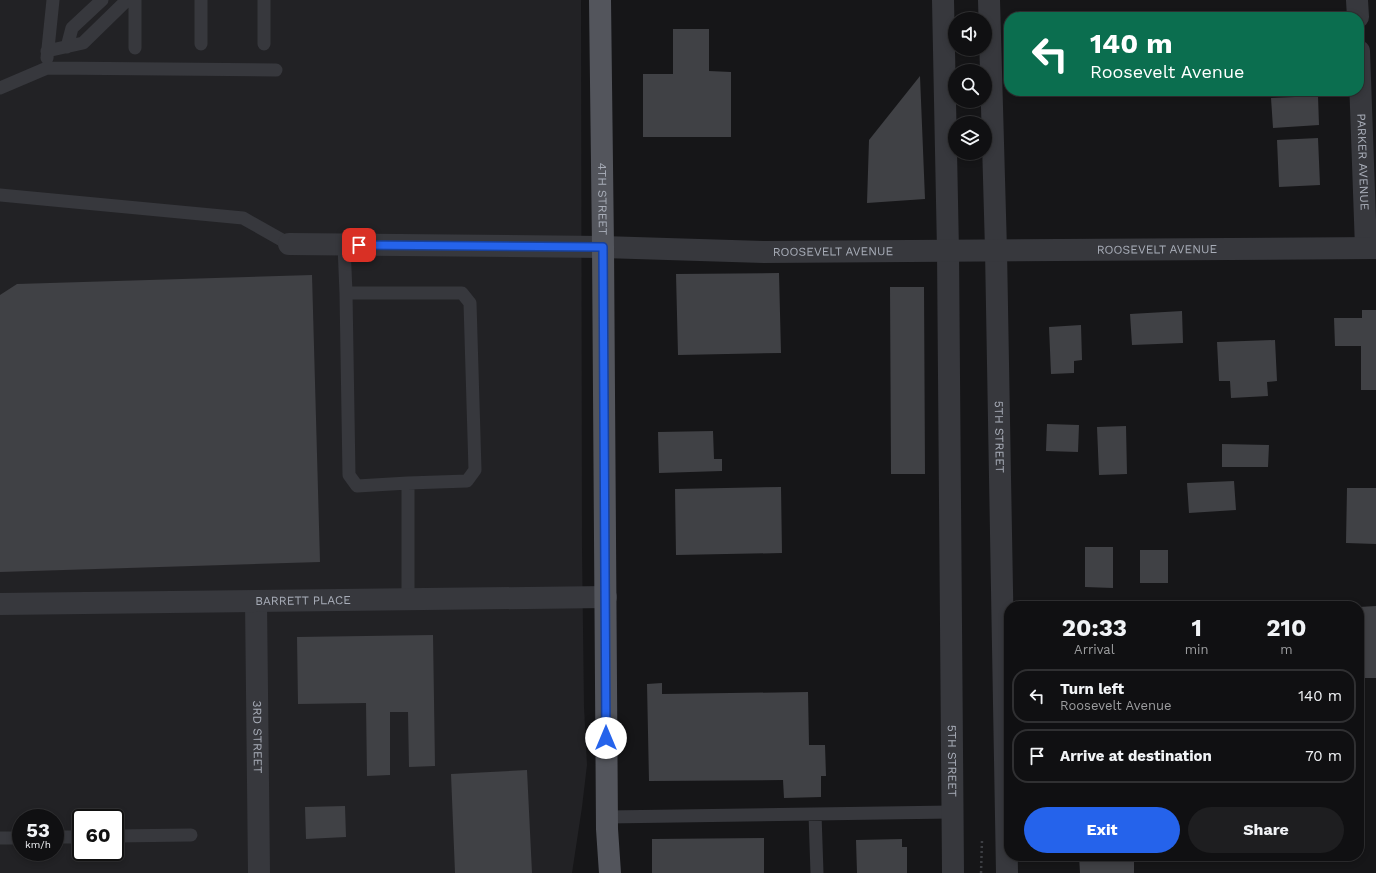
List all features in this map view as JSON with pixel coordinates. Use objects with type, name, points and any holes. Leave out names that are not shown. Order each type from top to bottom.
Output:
[{"type":"main road","name":"4TH STREET","points":[[600,0],[607,823],[610,873]]},
{"type":"main road","name":"4TH STREET","points":[[596,873],[607,823]]},
{"type":"street","name":"5TH STREET","points":[[943,0],[948,251],[952,873]]},
{"type":"street","name":"5TH STREET","points":[[990,0],[1004,703]]},
{"type":"street","points":[[1357,0],[1358,12]]},
{"type":"street","name":"PARKER AVENUE","points":[[1362,96],[1371,248]]},
{"type":"street","name":"ROOSEVELT AVENUE","points":[[289,244],[603,247],[764,252],[1371,248]]},
{"type":"street","name":"BARRETT PLACE","points":[[0,604],[606,597]]},
{"type":"street","name":"3RD STREET","points":[[256,601],[259,873]]},
{"type":"street","name":"5TH STREET","points":[[1007,861],[1007,873]]},
{"type":"lane","points":[[47,68],[47,51],[53,0]]},
{"type":"lane","points":[[67,47],[72,28],[102,0]]},
{"type":"lane","points":[[47,51],[83,43],[127,0]]},
{"type":"lane","points":[[135,0],[135,48]]},
{"type":"lane","points":[[200,44],[201,0]]},
{"type":"lane","points":[[264,0],[264,44]]},
{"type":"lane","points":[[0,88],[47,68],[276,70]]},
{"type":"lane","points":[[0,195],[243,218],[289,244]]},
{"type":"lane","points":[[344,245],[350,475],[357,486],[467,481],[475,470],[470,303],[462,293],[346,293]]},
{"type":"lane","points":[[408,484],[408,599]]},
{"type":"lane","points":[[607,823],[816,814],[952,812]]},
{"type":"lane","points":[[816,814],[817,873]]},
{"type":"lane","points":[[124,836],[191,835]]},
{"type":"lane","points":[[0,838],[12,838]]},
{"type":"shaded area","points":[[0,0],[581,0],[582,548],[584,707],[587,765],[572,873],[0,873]]},
{"type":"building","points":[[673,29],[709,29],[709,71],[731,72],[731,137],[643,137],[643,74],[673,74]]},
{"type":"building","points":[[920,76],[925,199],[867,203],[869,140]]},
{"type":"building","points":[[1318,96],[1319,125],[1273,128],[1271,98]]},
{"type":"building","points":[[1318,138],[1320,185],[1279,187],[1277,140]]},
{"type":"building","points":[[779,273],[781,353],[678,355],[676,274]]},
{"type":"building","points":[[312,275],[320,562],[0,572],[0,295],[17,284]]},
{"type":"building","points":[[890,287],[924,287],[925,474],[891,474]]},
{"type":"building","points":[[1362,310],[1376,310],[1376,390],[1361,390],[1361,346],[1335,346],[1334,318],[1362,318]]},
{"type":"building","points":[[1182,311],[1183,343],[1132,345],[1130,314]]},
{"type":"building","points":[[1081,325],[1082,360],[1074,361],[1074,373],[1051,374],[1049,327]]},
{"type":"building","points":[[1275,340],[1277,381],[1267,382],[1268,396],[1231,398],[1230,381],[1219,381],[1217,342]]},
{"type":"building","points":[[1047,424],[1079,425],[1078,452],[1046,451]]},
{"type":"building","points":[[1126,426],[1127,474],[1099,475],[1097,427]]},
{"type":"building","points":[[713,431],[714,459],[722,459],[722,471],[659,473],[658,432]]},
{"type":"building","points":[[1222,444],[1269,445],[1268,467],[1222,467]]},
{"type":"building","points":[[1234,481],[1236,510],[1189,513],[1187,483]]},
{"type":"building","points":[[781,487],[782,553],[676,555],[675,489]]},
{"type":"building","points":[[1347,488],[1376,488],[1376,544],[1346,543]]},
{"type":"building","points":[[1085,547],[1113,547],[1113,588],[1085,587]]},
{"type":"building","points":[[1140,550],[1168,550],[1168,583],[1140,583]]},
{"type":"building","points":[[1376,606],[1376,678],[1364,678],[1364,607]]},
{"type":"building","points":[[433,635],[435,766],[409,767],[408,712],[390,712],[390,775],[367,776],[366,703],[298,704],[297,637]]},
{"type":"building","points":[[662,683],[662,694],[808,692],[809,745],[825,745],[826,776],[821,776],[821,797],[784,798],[783,780],[649,781],[647,684]]},
{"type":"building","points":[[527,770],[532,873],[455,873],[451,774]]},
{"type":"building","points":[[345,806],[346,837],[306,839],[305,807]]},
{"type":"building","points":[[764,838],[764,873],[652,873],[652,839]]},
{"type":"building","points":[[902,839],[902,847],[907,847],[907,873],[857,873],[856,840]]},
{"type":"building","points":[[1079,861],[1134,861],[1134,873],[1080,873]]},
{"type":"route","points":[[359,245],[603,247],[606,738]]}]
